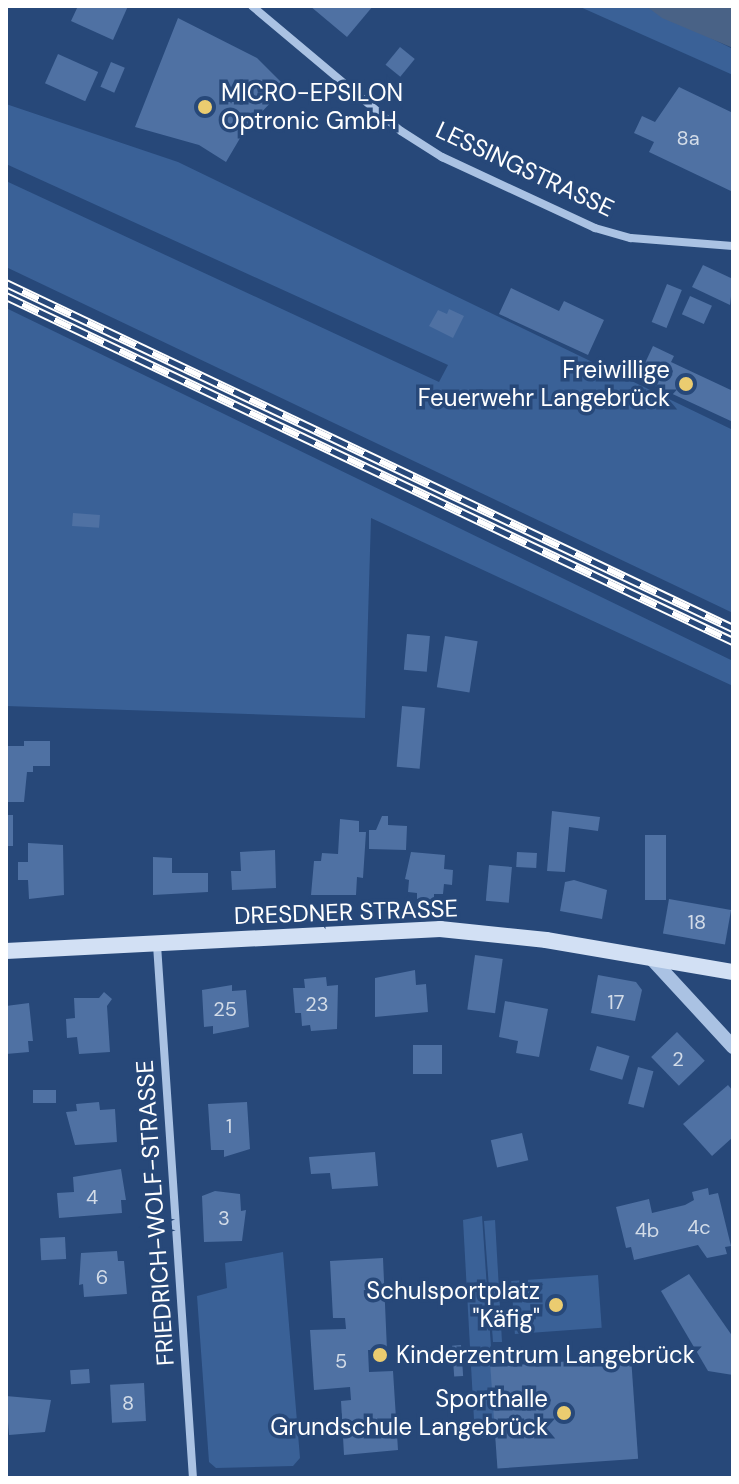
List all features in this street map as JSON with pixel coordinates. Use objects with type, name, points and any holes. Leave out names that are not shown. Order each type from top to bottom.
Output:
[{"type":"main road","name":"DRESDNER STRASSE","points":[[6,951],[440,929],[733,972]]},
{"type":"street","name":"LESSINGSTRASSE","points":[[252,6],[401,131],[442,157],[595,228],[631,238],[733,246]]},
{"type":"street","name":"FRIEDRICH-WOLF-STRASSE","points":[[157,945],[193,1478]]},
{"type":"street","points":[[651,958],[733,1047]]},
{"type":"shaded area","points":[[578,6],[646,6],[733,49],[733,75]]},
{"type":"shaded area","points":[[646,6],[733,6],[733,48],[662,18]]},
{"type":"shaded area","points":[[6,104],[178,162],[733,430],[733,613],[6,267],[6,181],[439,382],[448,365],[6,164]]},
{"type":"shaded area","points":[[6,308],[733,661],[733,686],[371,518],[365,718],[6,706]]},
{"type":"shaded area","points":[[482,1216],[496,1419],[490,1438],[475,1438],[463,1220]]},
{"type":"shaded area","points":[[495,1220],[502,1342],[493,1342],[484,1221]]},
{"type":"shaded area","points":[[283,1252],[300,1458],[293,1466],[216,1468],[209,1462],[197,1296],[227,1288],[225,1263]]},
{"type":"shaded area","name":"Schulsportplatz \"Käfig\"","points":[[598,1275],[602,1328],[515,1334],[511,1281]]},
{"type":"building","points":[[78,6],[128,6],[113,40],[71,21]]},
{"type":"building","points":[[310,6],[373,6],[347,37]]},
{"type":"building","name":"MICRO-EPSILON Optronic GmbH","points":[[178,18],[257,58],[286,87],[246,128],[226,162],[199,145],[135,127]]},
{"type":"building","points":[[400,47],[415,59],[400,77],[386,65]]},
{"type":"building","points":[[58,54],[98,72],[85,101],[45,83]]},
{"type":"building","points":[[111,62],[125,68],[114,93],[100,87]]},
{"type":"building","points":[[679,87],[733,113],[733,192],[649,152],[654,142],[634,133],[642,116],[655,122]]},
{"type":"building","points":[[703,265],[733,279],[730,305],[692,287]]},
{"type":"building","points":[[667,284],[682,290],[666,328],[652,322]]},
{"type":"building","points":[[511,288],[559,311],[564,301],[604,320],[588,355],[499,314]]},
{"type":"building","points":[[690,296],[712,306],[704,324],[682,314]]},
{"type":"building","points":[[449,309],[464,316],[453,338],[429,326],[438,310],[447,314]]},
{"type":"building","name":"Freiwillige Feuerwehr Langebrück","points":[[653,346],[674,356],[671,362],[733,391],[733,422],[638,378]]},
{"type":"building","points":[[73,513],[100,515],[99,528],[72,526]]},
{"type":"building","points":[[407,634],[430,636],[427,672],[404,670]]},
{"type":"building","points":[[445,636],[478,641],[469,693],[437,687]]},
{"type":"building","points":[[402,706],[425,708],[420,769],[397,767]]},
{"type":"building","points":[[24,741],[50,741],[50,766],[33,766],[33,772],[27,772],[24,802],[6,802],[7,746],[24,746]]},
{"type":"building","points":[[552,811],[600,817],[598,831],[569,827],[565,872],[547,871]]},
{"type":"building","points":[[6,815],[13,815],[13,846],[6,846]]},
{"type":"building","points":[[382,816],[388,816],[388,825],[407,826],[406,850],[369,849],[369,830],[376,830]]},
{"type":"building","points":[[340,819],[359,821],[359,832],[366,832],[363,878],[357,877],[356,895],[311,895],[314,861],[321,861],[322,853],[338,854]]},
{"type":"building","points":[[645,835],[666,835],[666,900],[645,900]]},
{"type":"building","points":[[28,843],[63,845],[64,895],[29,899],[28,880],[18,880],[18,862],[28,862]]},
{"type":"building","points":[[275,850],[276,888],[232,890],[231,871],[241,871],[240,852]]},
{"type":"building","points":[[411,852],[445,855],[444,869],[453,870],[452,885],[444,884],[443,894],[434,894],[434,901],[417,899],[417,893],[408,892],[409,880],[405,879]]},
{"type":"building","points":[[517,852],[537,853],[536,868],[516,867]]},
{"type":"building","points":[[153,857],[172,858],[172,873],[208,873],[208,892],[153,895]]},
{"type":"building","points":[[489,865],[512,867],[509,903],[486,901]]},
{"type":"building","points":[[574,880],[607,890],[602,919],[560,911],[565,882]]},
{"type":"building","points":[[669,899],[731,910],[725,944],[663,933]]},
{"type":"building","points":[[475,955],[503,959],[495,1013],[467,1009]]},
{"type":"building","points":[[415,970],[416,985],[426,984],[428,1012],[375,1017],[375,978]]},
{"type":"building","points":[[598,975],[636,982],[642,990],[635,1021],[591,1013]]},
{"type":"building","points":[[326,977],[327,986],[338,985],[337,1029],[311,1031],[310,1025],[302,1026],[301,1013],[295,1013],[293,988],[305,988],[304,979]]},
{"type":"building","points":[[232,985],[232,991],[246,990],[249,1027],[213,1034],[213,1026],[204,1027],[202,990]]},
{"type":"building","points":[[104,992],[112,999],[107,1006],[110,1052],[79,1054],[77,1037],[67,1038],[66,1019],[75,1018],[74,998],[99,998]]},
{"type":"building","points":[[505,1001],[548,1009],[539,1057],[516,1053],[518,1041],[499,1037]]},
{"type":"building","points":[[29,1003],[33,1041],[28,1041],[29,1052],[6,1054],[6,1006]]},
{"type":"building","points":[[677,1032],[705,1061],[679,1086],[651,1057]]},
{"type":"building","points":[[413,1045],[442,1045],[442,1074],[413,1074]]},
{"type":"building","points":[[597,1046],[630,1056],[622,1080],[590,1070]]},
{"type":"building","points":[[638,1067],[653,1071],[644,1108],[628,1104]]},
{"type":"building","points":[[728,1085],[733,1091],[733,1137],[712,1156],[683,1124]]},
{"type":"building","points":[[33,1090],[56,1090],[56,1103],[33,1103]]},
{"type":"building","points":[[99,1102],[100,1110],[115,1109],[117,1142],[75,1145],[66,1112],[77,1111],[76,1104]]},
{"type":"building","points":[[247,1102],[250,1149],[224,1157],[224,1150],[211,1150],[208,1104]]},
{"type":"building","points":[[522,1133],[528,1160],[497,1167],[491,1140]]},
{"type":"building","points":[[375,1152],[378,1186],[332,1189],[330,1173],[311,1174],[309,1157]]},
{"type":"building","points":[[121,1169],[126,1200],[121,1200],[122,1213],[59,1218],[57,1193],[74,1192],[73,1177]]},
{"type":"building","points":[[708,1188],[709,1195],[718,1193],[731,1246],[725,1247],[727,1254],[707,1258],[698,1245],[634,1260],[631,1247],[626,1248],[616,1207],[649,1199],[652,1213],[685,1205],[694,1200],[692,1192]]},
{"type":"building","points":[[215,1191],[240,1194],[241,1211],[246,1210],[242,1241],[204,1242],[202,1196]]},
{"type":"building","points":[[65,1237],[66,1259],[41,1260],[40,1238]]},
{"type":"building","points":[[117,1251],[118,1261],[124,1261],[127,1294],[84,1297],[83,1284],[79,1285],[81,1253]]},
{"type":"building","points":[[383,1258],[387,1350],[368,1350],[369,1372],[393,1371],[398,1450],[344,1455],[341,1401],[351,1400],[350,1387],[314,1390],[310,1330],[346,1329],[345,1318],[333,1318],[330,1261]]},
{"type":"building","points":[[689,1274],[733,1337],[733,1375],[708,1371],[661,1291]]},
{"type":"building","points":[[461,1345],[463,1376],[454,1377],[452,1346]]},
{"type":"building","name":"Sporthalle Grundschule Langebrück","points":[[631,1357],[638,1459],[497,1469],[490,1367]]},
{"type":"building","points":[[89,1369],[90,1383],[71,1384],[70,1370]]},
{"type":"building","points":[[144,1383],[146,1421],[112,1423],[110,1385]]},
{"type":"building","points":[[6,1396],[51,1400],[45,1432],[9,1435]]},
{"type":"railway","points":[[6,283],[733,628]]},
{"type":"railway","points":[[6,296],[733,641]]},
{"type":"place","name":"MICRO-EPSILON Optronic GmbH","points":[[205,107]]},
{"type":"place","name":"Freiwillige Feuerwehr Langebrück","points":[[686,384]]},
{"type":"place","name":"Schulsportplatz \"Käfig\"","points":[[556,1305]]},
{"type":"place","name":"Kinderzentrum Langebrück","points":[[380,1355]]},
{"type":"place","name":"Sporthalle Grundschule Langebrück","points":[[564,1413]]}]
